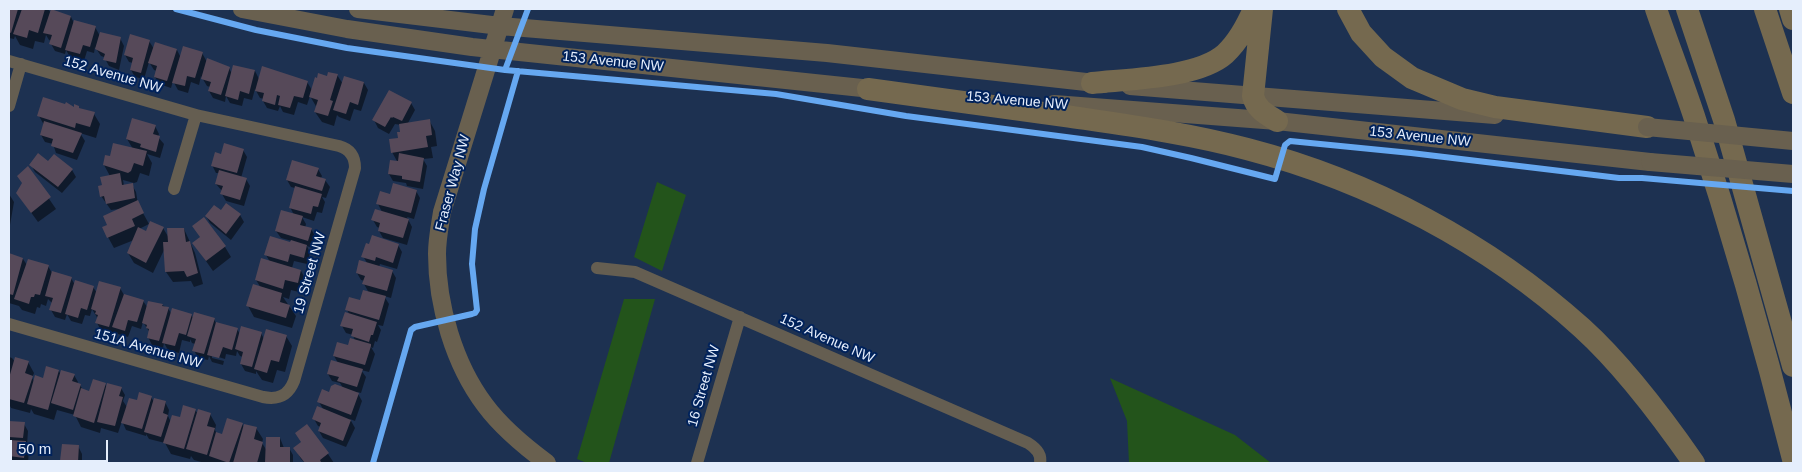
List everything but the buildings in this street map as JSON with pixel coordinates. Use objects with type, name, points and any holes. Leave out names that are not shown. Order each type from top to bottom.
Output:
[{"type":"highway","points":[[1092,84],[1185,73],[1210,64],[1225,54],[1238,40],[1254,9]]},
{"type":"highway","points":[[1262,9],[1253,96],[1259,108],[1277,121]]},
{"type":"highway","points":[[1348,9],[1361,34],[1383,57],[1412,78],[1462,99],[1495,107],[1647,127]]},
{"type":"highway","points":[[1656,9],[1694,114],[1730,230],[1769,365],[1793,459]]},
{"type":"highway","points":[[1687,9],[1724,120],[1793,366]]},
{"type":"highway","points":[[1765,9],[1793,93]]},
{"type":"highway","points":[[1790,9],[1793,19]]},
{"type":"highway","points":[[868,89],[1137,126],[1211,140],[1288,161],[1334,177],[1379,197],[1427,220],[1468,243],[1528,282],[1584,330],[1618,366],[1666,422],[1694,463]]},
{"type":"main road","name":"153 Avenue NW","points":[[242,9],[347,29],[492,50],[868,89],[1277,121],[1650,162],[1793,174]]},
{"type":"main road","name":"153 Avenue NW","points":[[358,9],[500,26],[827,53],[1092,84],[1793,140]]},
{"type":"main road","name":"Fraser Way NW","points":[[505,9],[442,212],[437,240],[438,267],[441,295],[454,344],[471,383],[485,405],[528,457],[547,463]]},
{"type":"street","name":"152 Avenue NW","points":[[9,106],[15,62],[196,115],[339,146],[350,152]]},
{"type":"street","points":[[174,189],[196,115]]},
{"type":"street","name":"19 Street NW","points":[[280,398],[287,394],[294,381],[355,173],[355,163],[350,152]]},
{"type":"street","name":"152 Avenue NW","points":[[597,268],[635,272],[740,317],[1028,443],[1035,447],[1040,458]]},
{"type":"street","name":"16 Street NW","points":[[697,463],[740,317]]},
{"type":"street","name":"151A Avenue NW","points":[[9,324],[263,397],[280,398]]},
{"type":"green space","points":[[657,182],[686,195],[662,271],[634,257]]},
{"type":"green space","points":[[624,299],[655,299],[609,463],[587,463],[577,459]]},
{"type":"green space","points":[[1110,378],[1235,435],[1271,463],[1129,463],[1127,421]]},
{"type":"cycle path","points":[[176,9],[256,30],[347,48],[505,70],[776,94],[906,116],[1142,147],[1275,179],[1285,145],[1290,141],[1411,153],[1619,178],[1642,178],[1793,191]]},
{"type":"cycle path","points":[[505,70],[528,9]]},
{"type":"cycle path","points":[[373,463],[411,330],[415,327],[472,314],[477,310],[472,264],[475,229],[484,189],[518,71]]}]
